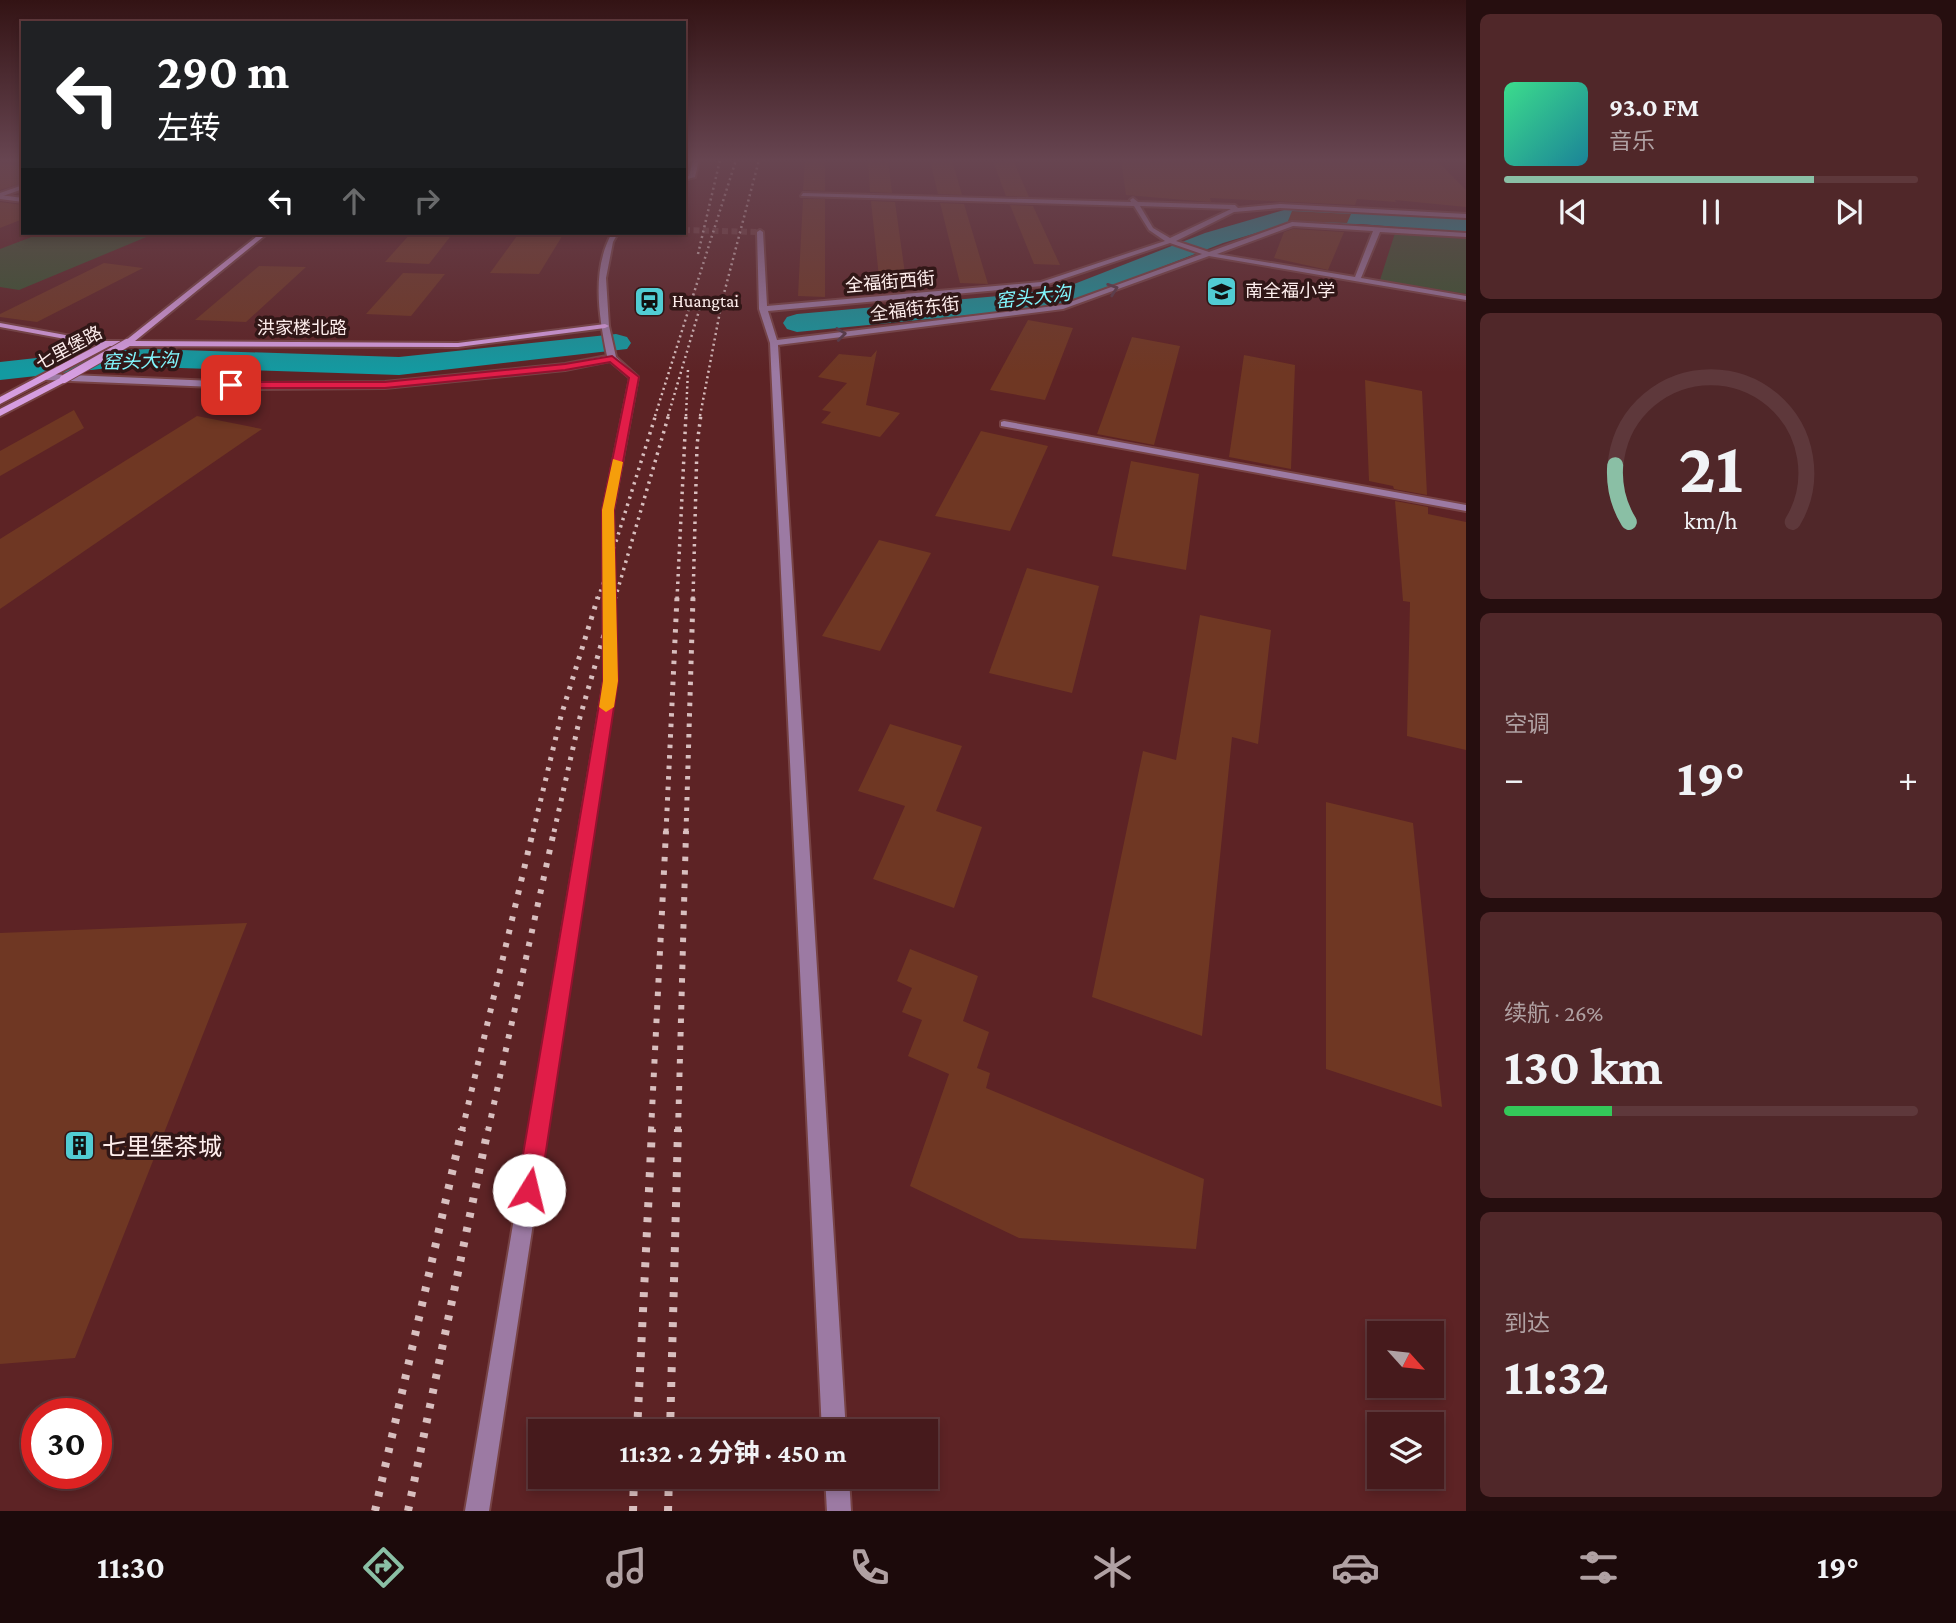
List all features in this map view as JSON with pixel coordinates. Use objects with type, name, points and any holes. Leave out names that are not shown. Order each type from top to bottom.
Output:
[{"type":"main road","name":"七里堡路","points":[[0,413],[127,343],[263,235]]},
{"type":"main road","name":"七里堡路","points":[[0,401],[153,323]]},
{"type":"main road","name":"洪家楼北路","points":[[0,325],[109,344],[458,345],[605,326]]},
{"type":"street","points":[[1153,231],[1170,241],[1212,255],[1466,298]]},
{"type":"street","name":"全福街西街","points":[[764,309],[1042,284],[1170,241],[1192,231]]},
{"type":"street","name":"全福街东街","points":[[774,343],[1063,307],[1275,231]]},
{"type":"street","points":[[1357,280],[1377,231]]},
{"type":"street","name":"全福街东街","points":[[1386,231],[1466,235]]},
{"type":"street","points":[[760,232],[764,309],[774,343],[833,1419]]},
{"type":"street","points":[[477,1511],[610,681],[608,510],[634,377],[612,358],[605,326],[602,278],[614,235]]},
{"type":"street","points":[[47,377],[259,386],[385,385],[565,367],[612,358]]},
{"type":"street","points":[[1004,424],[1466,508]]},
{"type":"street","points":[[838,1489],[839,1511]]},
{"type":"green space","points":[[1395,233],[1466,239],[1466,294],[1380,280]]},
{"type":"green space","points":[[37,235],[151,235],[19,290],[0,287],[0,249]]},
{"type":"building","points":[[801,231],[825,231],[825,297],[798,296]]},
{"type":"building","points":[[874,231],[899,231],[907,288],[880,287]]},
{"type":"building","points":[[947,231],[972,231],[988,284],[960,283]]},
{"type":"building","points":[[1020,231],[1044,231],[1060,265],[1034,264]]},
{"type":"building","points":[[1284,232],[1344,232],[1328,270],[1274,258]]},
{"type":"building","points":[[409,235],[451,235],[429,264],[385,262]]},
{"type":"building","points":[[518,235],[563,235],[539,274],[490,273]]},
{"type":"building","points":[[104,263],[143,268],[37,322],[0,317],[0,314]]},
{"type":"building","points":[[259,266],[306,267],[246,322],[195,320]]},
{"type":"building","points":[[403,273],[445,274],[411,316],[366,314]]},
{"type":"building","points":[[1028,320],[1073,328],[1045,400],[990,390]]},
{"type":"building","points":[[1132,337],[1180,346],[1154,445],[1097,434]]},
{"type":"building","points":[[877,350],[866,405],[900,413],[880,437],[821,423],[831,412],[822,410],[847,383],[818,377],[839,354],[871,357]]},
{"type":"building","points":[[1244,355],[1295,365],[1291,469],[1229,457]]},
{"type":"building","points":[[1365,380],[1422,391],[1427,495],[1369,481]]},
{"type":"building","points":[[74,410],[84,428],[0,476],[0,451]]},
{"type":"building","points":[[197,416],[262,429],[0,609],[0,539]]},
{"type":"building","points":[[981,431],[1048,446],[1010,531],[935,516]]},
{"type":"building","points":[[1131,461],[1199,474],[1186,570],[1112,556]]},
{"type":"building","points":[[1395,501],[1428,507],[1428,514],[1466,522],[1466,750],[1407,736],[1410,602],[1403,601]]},
{"type":"building","points":[[879,540],[931,553],[880,651],[822,636]]},
{"type":"building","points":[[1027,568],[1099,586],[1072,693],[989,673]]},
{"type":"building","points":[[1200,615],[1271,630],[1258,744],[1232,737],[1202,1036],[1092,997],[1143,751],[1176,760]]},
{"type":"building","points":[[890,724],[962,746],[936,811],[982,827],[954,908],[873,879],[905,806],[858,791]]},
{"type":"building","points":[[1326,802],[1413,823],[1442,1107],[1326,1069]]},
{"type":"building","name":"七里堡茶城","points":[[247,923],[75,1358],[0,1364],[0,933]]},
{"type":"building","points":[[910,949],[978,976],[963,1021],[989,1032],[977,1068],[990,1073],[986,1088],[1204,1179],[1196,1249],[1019,1238],[910,1186],[949,1074],[908,1056],[922,1020],[902,1012],[912,988],[897,981]]},
{"type":"waterway","name":"窑头大沟","points":[[797,323],[1020,302],[1075,293],[1239,231]]},
{"type":"waterway","name":"窑头大沟","points":[[0,371],[100,360],[150,358],[399,366],[616,343]]},
{"type":"tunnel","points":[[704,231],[760,232]]},
{"type":"railway","points":[[698,254],[703,231]]},
{"type":"railway","points":[[655,416],[714,231]]},
{"type":"railway","points":[[700,416],[722,301],[740,231]]},
{"type":"railway","points":[[668,416],[701,304]]},
{"type":"railway","points":[[686,416],[688,369]]},
{"type":"railway","points":[[598,599],[656,414]]},
{"type":"railway","points":[[615,599],[669,414]]},
{"type":"railway","points":[[677,599],[686,414]]},
{"type":"railway","points":[[693,599],[697,445],[701,414]]},
{"type":"railway","points":[[533,832],[561,716],[598,597]]},
{"type":"railway","points":[[554,832],[580,717],[615,597]]},
{"type":"railway","points":[[666,832],[677,597]]},
{"type":"railway","points":[[686,832],[693,597]]},
{"type":"railway","points":[[462,1131],[533,831]]},
{"type":"railway","points":[[488,1131],[554,831]]},
{"type":"railway","points":[[651,1131],[666,831]]},
{"type":"railway","points":[[678,1131],[686,831]]},
{"type":"railway","points":[[375,1511],[462,1129]]},
{"type":"railway","points":[[408,1511],[488,1129]]},
{"type":"railway","points":[[638,1419],[652,1129]]},
{"type":"railway","points":[[670,1419],[678,1129]]},
{"type":"railway","points":[[633,1511],[634,1489]]},
{"type":"railway","points":[[668,1511],[669,1489]]},
{"type":"slow traffic","points":[[606,707],[610,681],[608,510],[617,462]]},
{"type":"place","name":"南全福小学","points":[[1222,291]]},
{"type":"place","name":"Huangtai","points":[[649,301]]},
{"type":"place","name":"七里堡茶城","points":[[79,1146]]},
{"type":"route","points":[[231,385],[385,385],[565,367],[612,358],[634,377],[608,510],[610,681],[529,1190]]}]
